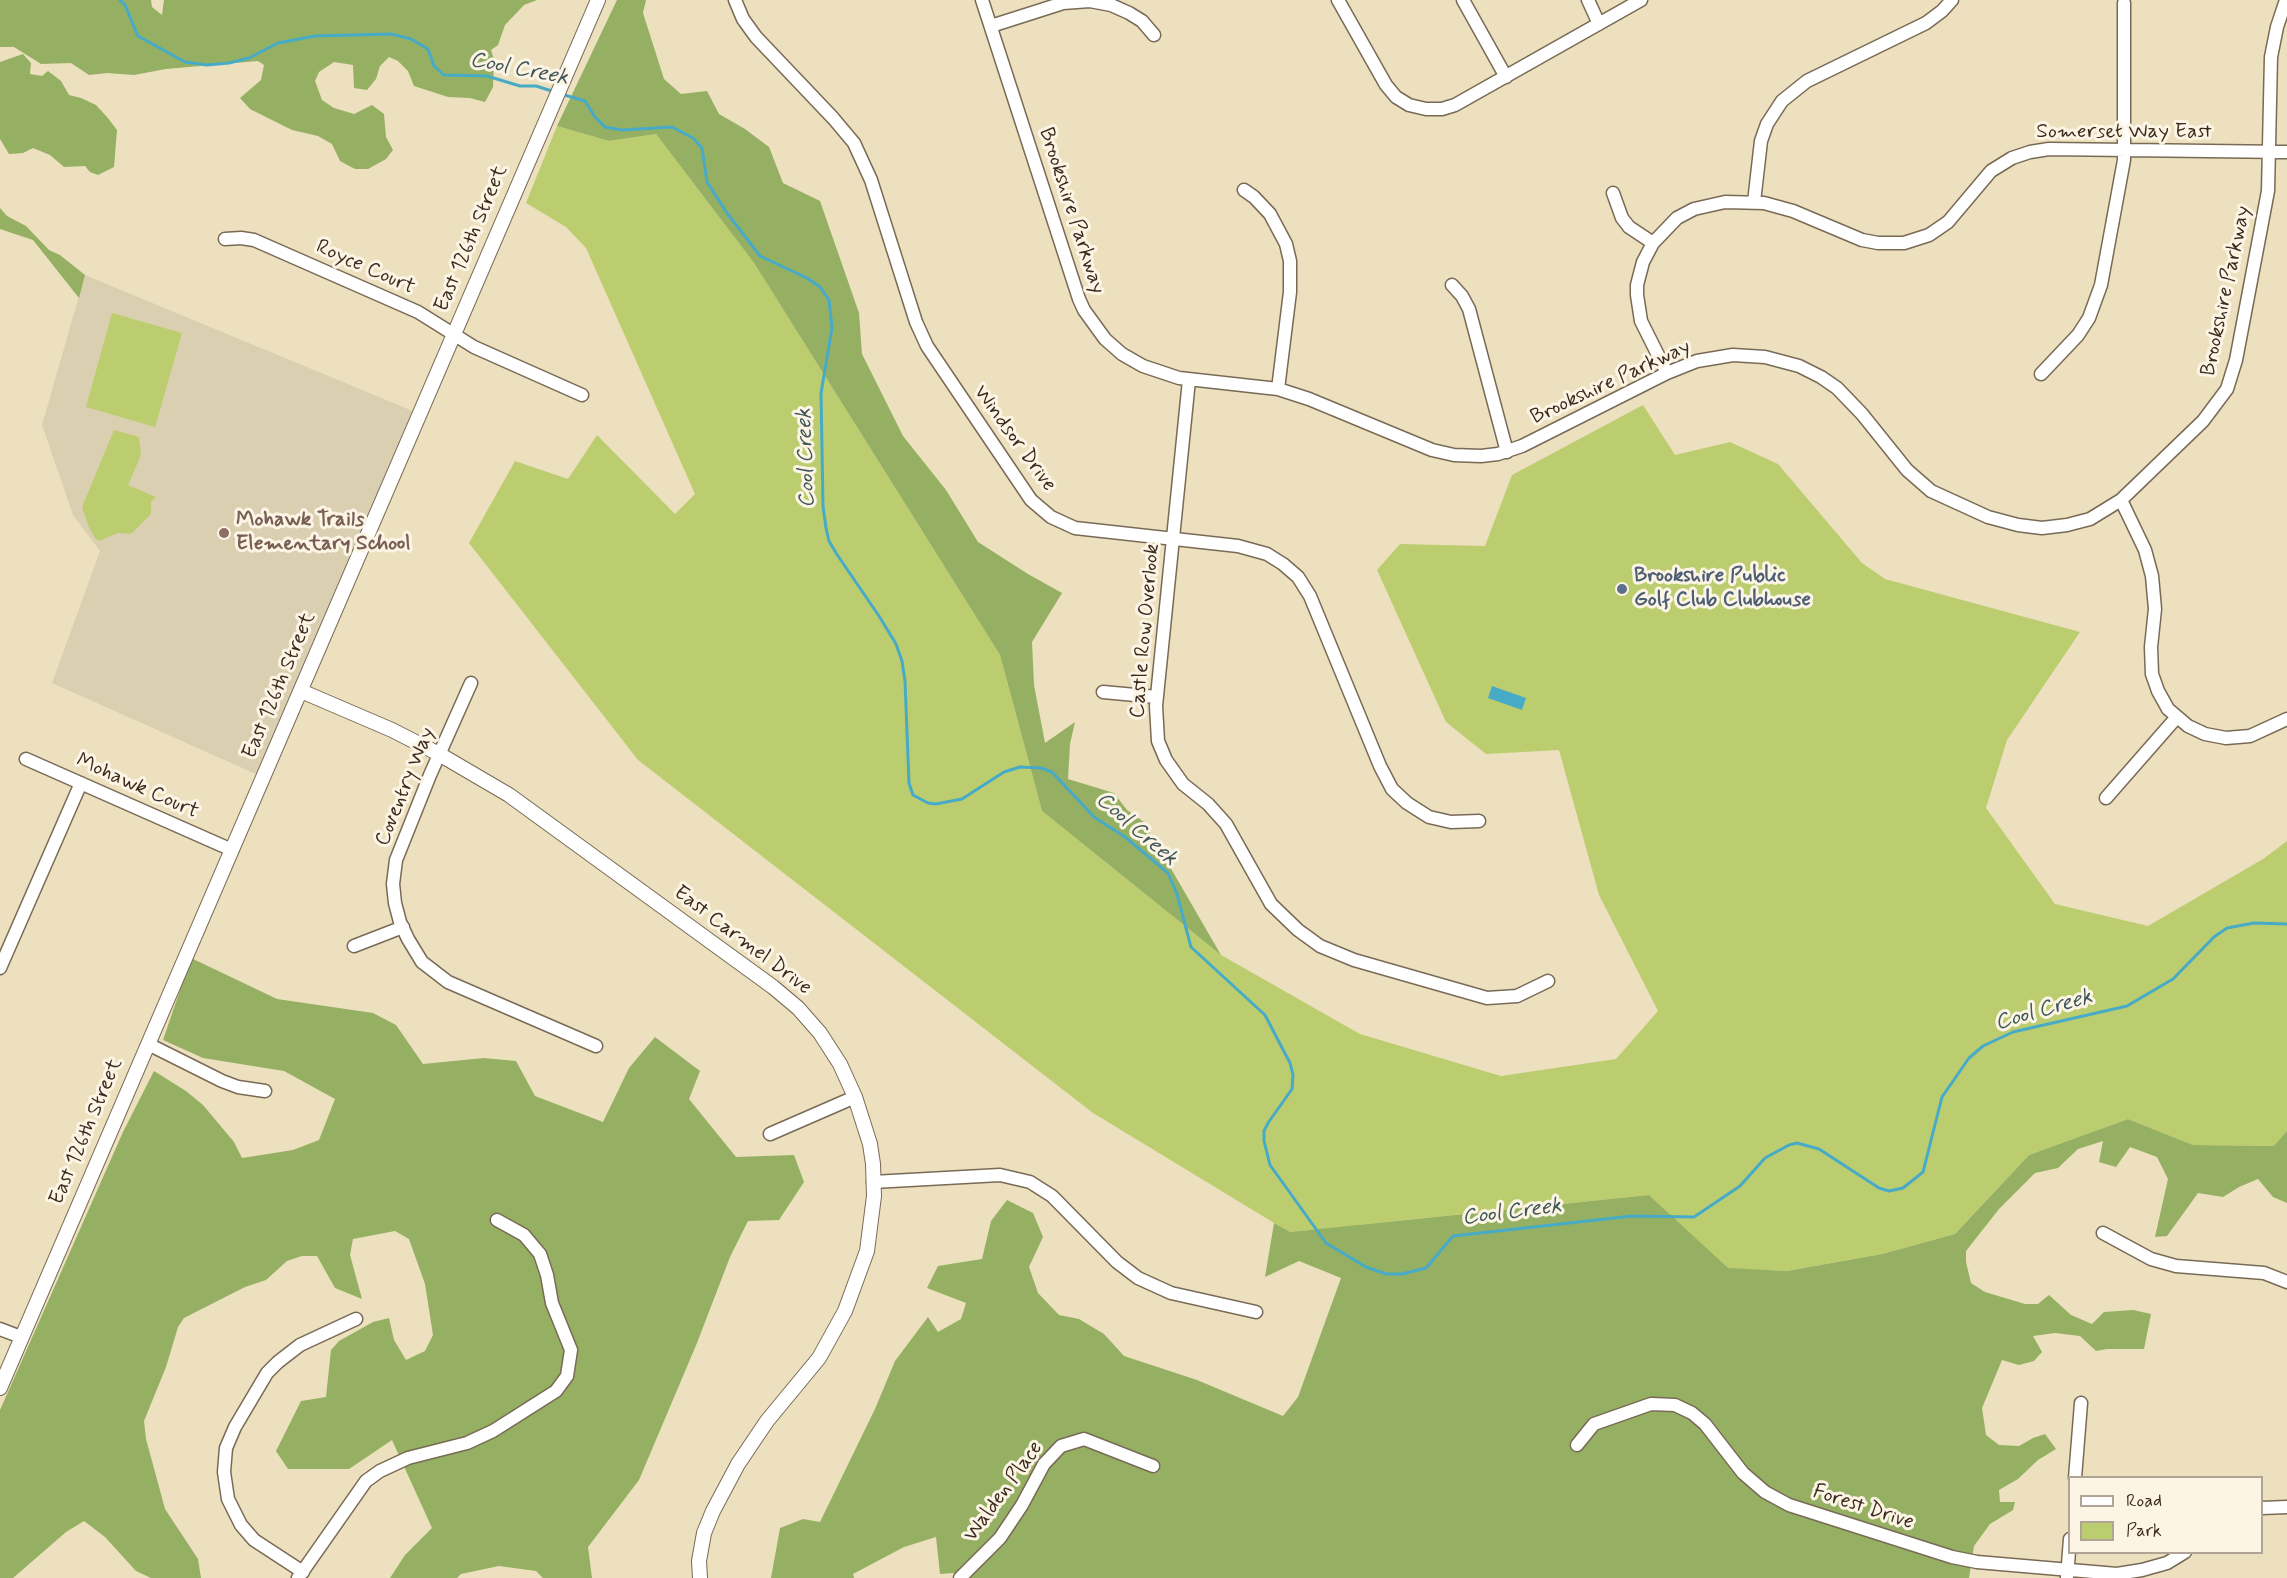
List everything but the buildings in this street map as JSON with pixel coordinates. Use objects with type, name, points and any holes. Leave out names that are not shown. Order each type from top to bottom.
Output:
[{"type":"street","name":"East 126th Street","points":[[0,1388],[598,0]]},
{"type":"street","name":"Windsor Drive","points":[[735,0],[743,19],[756,37],[854,143],[871,180],[916,322],[927,346],[1031,500],[1045,513],[1075,528],[1238,546],[1256,550],[1290,569],[1310,596],[1380,766],[1392,789],[1407,803],[1429,817],[1450,822],[1479,821]]},
{"type":"street","name":"Brookshire Parkway","points":[[982,0],[1074,286],[1084,310],[1105,339],[1122,354],[1155,371],[1190,380],[1278,389],[1309,399],[1431,450],[1467,456],[1489,455],[1522,447],[1667,373],[1709,359],[1747,355],[1783,361],[1811,372],[1837,388],[1851,401],[1901,464],[1920,483],[1944,499],[2002,522],[2030,527],[2056,527],[2090,519],[2121,500],[2203,421],[2226,389],[2236,360],[2264,214],[2270,152],[2271,57],[2277,27],[2286,0]]},
{"type":"street","points":[[1338,0],[1386,85],[1396,97],[1409,105],[1426,110],[1455,105],[1641,0]]},
{"type":"street","points":[[1463,0],[1506,76]]},
{"type":"street","points":[[1588,0],[1599,24]]},
{"type":"street","points":[[1754,202],[1761,141],[1767,124],[1782,101],[1807,81],[1926,23],[1952,0]]},
{"type":"street","points":[[991,26],[1063,3],[1090,1],[1111,5],[1129,13],[1142,21],[1154,35]]},
{"type":"street","points":[[2041,374],[2074,341],[2097,297],[2123,163],[2124,3]]},
{"type":"street","name":"Somerset Way East","points":[[1667,373],[1641,321],[1637,296],[1640,272],[1653,243],[1677,218],[1694,209],[1715,203],[1754,202],[1793,212],[1862,240],[1878,243],[1904,243],[1929,235],[1948,222],[1984,178],[2000,164],[2030,152],[2049,149],[2287,152]]},
{"type":"street","points":[[1244,190],[1262,205],[1274,221],[1286,244],[1290,261],[1290,292],[1278,389]]},
{"type":"street","points":[[1613,193],[1622,218],[1629,227],[1653,243]]},
{"type":"street","name":"Royce Court","points":[[225,239],[254,240],[417,312],[474,348],[582,395]]},
{"type":"street","points":[[1452,285],[1462,296],[1469,309],[1507,452]]},
{"type":"street","name":"Castle Row Overlook","points":[[1190,380],[1156,697],[1158,741],[1171,768],[1183,784],[1222,819],[1271,904],[1312,942],[1354,960],[1487,998],[1517,996],[1548,981]]},
{"type":"street","points":[[2121,500],[2145,549],[2152,576],[2155,609],[2151,647],[2152,674],[2161,698],[2176,718],[2205,734],[2226,738],[2250,736],[2287,719]]},
{"type":"street","name":"Coventry Way","points":[[471,682],[402,841],[396,860],[393,884],[395,903],[403,927],[423,962],[448,982],[596,1046]]},
{"type":"street","name":"East Carmel Drive","points":[[301,691],[392,730],[439,754],[509,795],[773,987],[798,1008],[820,1034],[840,1064],[855,1097],[870,1144],[873,1182],[872,1222],[867,1251],[845,1311],[819,1358],[767,1421],[712,1511],[704,1533],[699,1561],[700,1578]]},
{"type":"street","points":[[1103,692],[1156,697]]},
{"type":"street","points":[[2106,798],[2176,718]]},
{"type":"street","name":"Mohawk Court","points":[[26,759],[232,850]]},
{"type":"street","points":[[0,968],[81,783]]},
{"type":"street","points":[[354,946],[403,927]]},
{"type":"street","points":[[148,1044],[222,1081],[238,1087],[265,1091]]},
{"type":"street","points":[[770,1134],[855,1097]]},
{"type":"street","points":[[873,1182],[1000,1175],[1030,1182],[1052,1196],[1117,1262],[1138,1278],[1171,1293],[1256,1312]]},
{"type":"street","points":[[356,1318],[300,1345],[267,1373],[240,1418],[226,1448],[224,1472],[228,1499],[241,1525],[254,1540],[301,1575],[358,1489],[373,1476],[408,1458],[467,1443],[493,1431],[556,1391],[567,1376],[571,1350],[552,1303],[547,1275],[540,1254],[524,1235],[497,1220]]},
{"type":"street","points":[[2103,1233],[2151,1259],[2176,1266],[2264,1273],[2287,1282]]},
{"type":"street","points":[[0,1329],[21,1338]]},
{"type":"street","points":[[2075,1476],[2081,1403]]},
{"type":"street","name":"Forest Drive","points":[[1577,1445],[1594,1424],[1651,1404],[1675,1405],[1692,1413],[1705,1424],[1750,1479],[1765,1492],[1789,1505],[1952,1557],[2067,1574],[2117,1574],[2167,1563],[2182,1554]]},
{"type":"street","name":"Walden Place","points":[[960,1578],[1000,1538],[1022,1506],[1044,1464],[1061,1446],[1084,1439],[1153,1466]]},
{"type":"street","points":[[2263,1508],[2287,1507]]},
{"type":"street","points":[[2067,1574],[2069,1554]]},
{"type":"shaded area","name":"Mohawk Trails Elementary School","points":[[85,275],[415,412],[258,775],[52,683],[100,551],[73,515],[42,425]]},
{"type":"green space","points":[[0,0],[151,0],[152,7],[162,15],[164,0],[537,0],[524,5],[505,25],[498,45],[491,50],[494,59],[493,87],[485,102],[470,98],[448,97],[414,86],[408,71],[398,61],[389,57],[380,66],[376,79],[367,90],[354,88],[353,65],[334,62],[319,72],[315,81],[322,100],[334,108],[354,114],[372,105],[384,114],[386,137],[393,150],[386,159],[368,169],[355,169],[340,161],[332,144],[318,136],[292,130],[250,109],[240,98],[261,80],[264,65],[258,61],[166,69],[134,75],[107,73],[89,75],[71,63],[41,64],[14,47],[0,47]]},
{"type":"green space","points":[[617,0],[646,0],[643,13],[664,79],[681,94],[707,91],[719,114],[745,129],[769,147],[783,183],[820,201],[859,313],[862,354],[903,436],[946,490],[978,542],[1062,593],[1032,642],[1034,685],[1045,743],[1075,722],[1070,744],[1068,779],[1114,793],[1127,810],[1144,822],[1221,955],[1042,811],[1000,655],[754,263],[656,134],[609,141],[557,126]]},
{"type":"green space","points":[[23,54],[31,63],[30,74],[42,76],[48,71],[61,81],[69,95],[96,105],[107,117],[117,130],[114,167],[98,175],[90,172],[85,166],[64,167],[50,155],[33,148],[23,153],[9,154],[0,139],[0,62]]},
{"type":"green space","points":[[557,126],[609,141],[656,134],[754,263],[1000,655],[1042,811],[1221,955],[1360,1034],[1501,1076],[1616,1059],[1658,1011],[1599,895],[1559,750],[1486,754],[1446,722],[1377,570],[1400,544],[1485,546],[1512,475],[1643,405],[1675,455],[1730,442],[1778,464],[1862,563],[1885,579],[2080,632],[2007,740],[1986,808],[2055,904],[2148,926],[2263,859],[2287,841],[2287,1131],[2275,1146],[2193,1145],[2128,1119],[2029,1155],[1955,1234],[1882,1254],[1787,1271],[1728,1269],[1649,1195],[1358,1225],[1354,1230],[1345,1227],[1289,1232],[1093,1113],[638,760],[469,543],[515,461],[568,479],[597,435],[675,514],[695,494],[586,248],[566,227],[526,203]]},
{"type":"green space","points":[[0,208],[7,216],[26,226],[49,250],[60,255],[85,275],[79,298],[33,240],[0,229]]},
{"type":"green space","points":[[112,313],[182,333],[155,427],[86,407]]},
{"type":"green space","points":[[114,430],[139,437],[141,455],[128,485],[156,497],[151,502],[151,514],[131,534],[118,533],[99,541],[88,525],[82,507]]},
{"type":"green space","points":[[191,958],[277,999],[373,1013],[396,1025],[423,1064],[484,1058],[516,1061],[535,1096],[603,1122],[629,1068],[655,1037],[700,1071],[689,1099],[736,1157],[794,1155],[804,1182],[779,1220],[748,1221],[730,1257],[697,1343],[639,1480],[588,1547],[592,1578],[543,1578],[536,1571],[499,1566],[461,1574],[457,1578],[390,1578],[405,1555],[432,1528],[392,1440],[349,1469],[288,1469],[276,1451],[301,1401],[326,1397],[331,1350],[339,1341],[373,1322],[389,1318],[394,1340],[406,1360],[425,1351],[433,1335],[425,1284],[409,1239],[395,1231],[353,1239],[350,1255],[362,1299],[335,1288],[317,1256],[302,1256],[287,1261],[266,1280],[245,1287],[184,1318],[178,1327],[166,1367],[144,1421],[146,1439],[165,1509],[198,1559],[201,1578],[151,1578],[136,1571],[105,1537],[84,1521],[66,1532],[13,1578],[0,1578],[0,1410],[123,1132],[154,1071],[186,1091],[203,1105],[234,1142],[242,1158],[293,1150],[319,1140],[335,1099],[284,1071],[203,1058],[163,1040]]},
{"type":"green space","points":[[2128,1119],[2193,1145],[2274,1146],[2287,1131],[2287,1203],[2273,1197],[2258,1179],[2223,1197],[2198,1193],[2167,1236],[2155,1237],[2168,1179],[2157,1157],[2130,1147],[2116,1167],[2099,1162],[2103,1141],[2078,1149],[2058,1168],[2035,1173],[1999,1209],[1966,1251],[1971,1283],[1985,1292],[2025,1304],[2038,1304],[2049,1295],[2071,1315],[2092,1324],[2104,1312],[2133,1310],[2151,1314],[2144,1349],[2096,1351],[2080,1336],[2055,1333],[2033,1336],[2042,1352],[2034,1361],[2019,1365],[2002,1360],[1982,1408],[1986,1435],[1999,1445],[2019,1446],[2045,1434],[2056,1449],[2038,1460],[2018,1479],[1999,1490],[2000,1502],[2015,1502],[2013,1510],[1990,1524],[1974,1546],[1969,1578],[959,1578],[953,1573],[940,1574],[936,1537],[904,1547],[853,1574],[854,1578],[771,1578],[780,1528],[803,1519],[820,1522],[875,1409],[895,1361],[928,1317],[938,1332],[961,1319],[966,1303],[927,1288],[938,1266],[982,1259],[991,1221],[1007,1200],[1033,1213],[1043,1237],[1029,1267],[1038,1293],[1059,1315],[1079,1319],[1104,1334],[1124,1356],[1197,1380],[1283,1416],[1298,1397],[1341,1278],[1299,1261],[1265,1277],[1274,1223],[1290,1232],[1649,1195],[1728,1268],[1787,1271],[1882,1254],[1955,1234],[2029,1155]]},
{"type":"water","points":[[1492,686],[1526,698],[1522,710],[1488,698]]},
{"type":"waterway","name":"Cool Creek","points":[[120,0],[125,5],[138,36],[185,62],[207,65],[229,63],[249,58],[278,43],[315,36],[391,34],[411,39],[428,49],[434,66],[444,75],[487,76],[520,86],[536,86],[555,92]]},
{"type":"waterway","name":"Cool Creek","points":[[561,94],[585,101],[595,117],[605,127],[622,130],[672,127],[693,138],[702,148],[707,182],[760,256],[807,278],[820,287],[829,300],[832,328],[821,393],[823,506],[826,528],[829,541],[879,616],[896,644],[902,661],[905,681],[909,783],[913,795],[928,803],[936,804],[962,799],[1004,772],[1020,767],[1041,768],[1052,772],[1094,817],[1125,837],[1168,873],[1177,894],[1191,947],[1265,1015],[1290,1063],[1293,1075],[1292,1089],[1264,1131],[1270,1165],[1326,1243],[1366,1267],[1386,1274],[1402,1274],[1426,1268],[1453,1236],[1632,1216],[1694,1217],[1740,1186],[1765,1158],[1797,1143],[1819,1149],[1879,1188],[1889,1191],[1903,1188],[1923,1172],[1942,1097],[1969,1058],[1983,1046],[2013,1032],[2127,1006],[2173,979],[2214,937],[2227,928],[2254,923],[2287,924]]},
{"type":"place","name":"Mohawk Trails Elementary School","points":[[224,533]]},
{"type":"place","name":"Brookshire Public Golf Club Clubhouse","points":[[1622,589]]}]
